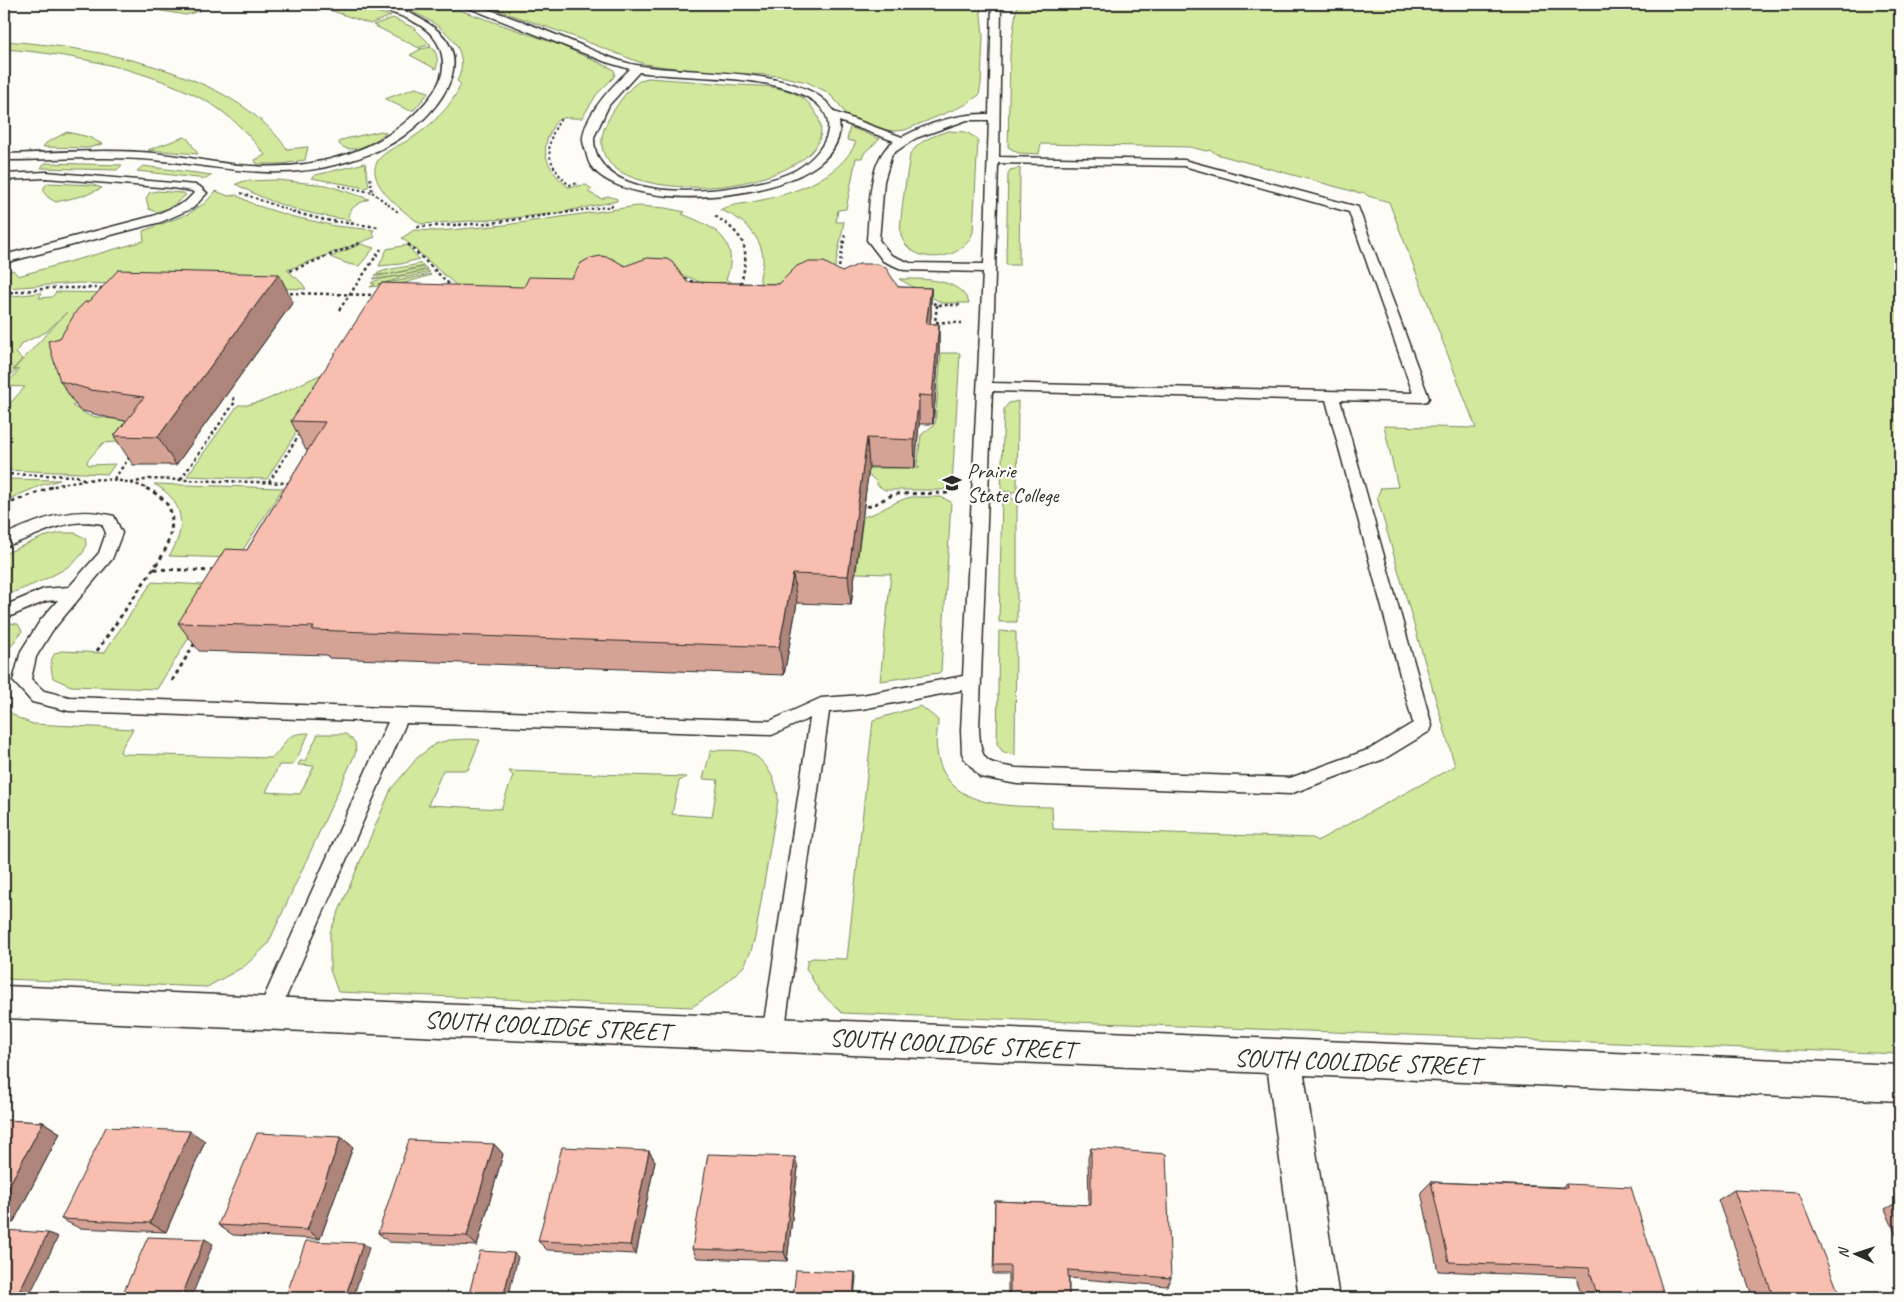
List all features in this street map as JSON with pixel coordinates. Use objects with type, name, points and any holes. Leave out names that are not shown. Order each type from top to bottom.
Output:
[{"type":"street","name":"SOUTH COOLIDGE STREET","points":[[4,1002],[1900,1083]]},
{"type":"street","points":[[1284,1058],[1319,1298]]},
{"type":"lane","points":[[4,157],[138,155],[268,170],[297,168],[328,162],[384,144],[410,126],[428,109],[446,84],[451,63],[440,38],[422,23],[370,4]]},
{"type":"lane","points":[[464,4],[510,19],[614,62],[636,68],[663,73],[744,78],[788,85],[813,95],[832,115],[903,141]]},
{"type":"lane","points":[[996,4],[990,268],[972,681],[971,753],[987,771],[1016,776],[1290,786],[1377,754],[1423,726],[1332,396]]},
{"type":"lane","points":[[636,68],[613,92],[597,114],[587,139],[591,160],[606,175],[642,190],[665,194],[706,195],[765,186],[788,178],[819,160],[829,148],[834,130],[832,115]]},
{"type":"lane","points":[[990,268],[908,267],[886,258],[873,240],[882,165],[888,152],[903,141],[950,121],[969,117],[994,117]]},
{"type":"lane","points":[[985,387],[1422,398],[1354,210],[1184,163],[993,160]]},
{"type":"lane","points":[[4,186],[46,175]]},
{"type":"lane","points":[[4,177],[46,175],[172,185],[195,188],[201,193],[189,205],[157,219],[4,259]]},
{"type":"lane","points":[[4,541],[57,518],[92,515],[108,520],[114,533],[106,554],[46,626],[27,656],[22,681],[38,697],[70,704],[772,728],[821,705],[862,702],[972,681]]},
{"type":"lane","points":[[4,613],[44,595],[75,592]]},
{"type":"lane","points":[[773,1035],[821,705]]},
{"type":"lane","points":[[268,1013],[401,714]]},
{"type":"path","points":[[237,190],[257,201],[292,213],[336,222],[378,226]]},
{"type":"path","points":[[372,192],[398,212]]},
{"type":"path","points":[[418,227],[530,220],[616,205]]},
{"type":"path","points":[[712,214],[725,222],[743,240],[747,253],[747,263],[740,289]]},
{"type":"path","points":[[290,271],[360,243]]},
{"type":"path","points":[[408,244],[456,291]]},
{"type":"path","points":[[339,310],[381,248]]},
{"type":"path","points":[[676,275],[697,284]]},
{"type":"path","points":[[4,293],[52,288],[112,288]]},
{"type":"path","points":[[283,292],[378,295]]},
{"type":"path","points":[[965,323],[935,322],[936,305],[966,305]]},
{"type":"path","points":[[181,480],[234,402],[233,397]]},
{"type":"path","points":[[269,482],[305,426]]},
{"type":"path","points":[[114,479],[135,450]]},
{"type":"path","points":[[4,474],[76,476],[87,481]]},
{"type":"path","points":[[131,483],[149,479],[293,483],[288,491]]},
{"type":"path","points":[[855,508],[871,506],[894,494],[955,494]]},
{"type":"path","points":[[153,569],[220,571]]},
{"type":"path","points":[[185,659],[200,635]]},
{"type":"green space","points":[[121,4],[208,4],[199,11],[186,15]]},
{"type":"green space","points":[[339,4],[391,16],[370,24],[330,10]]},
{"type":"green space","points":[[390,4],[442,4],[560,45],[613,69],[615,72],[614,77],[597,94],[582,118],[563,118],[555,122],[547,141],[546,156],[552,170],[568,187],[586,185],[592,189],[588,192],[602,199],[608,196],[617,199],[617,201],[557,213],[505,219],[421,224],[397,206],[382,189],[377,180],[375,171],[377,162],[388,151],[408,141],[441,114],[461,84],[457,81],[461,66],[460,52],[453,40],[443,30],[416,13]]},
{"type":"green space","points":[[481,4],[980,4],[983,36],[981,84],[979,95],[965,105],[905,130],[886,130],[847,116],[827,92],[807,82],[780,76],[681,69],[644,64]]},
{"type":"green space","points":[[1017,4],[1900,4],[1900,1054],[842,1013],[819,991],[806,968],[808,960],[813,958],[847,959],[873,720],[921,706],[938,720],[937,751],[942,770],[952,784],[965,794],[998,804],[1052,807],[1053,829],[1313,838],[1317,841],[1455,766],[1377,497],[1381,488],[1398,487],[1384,426],[1476,428],[1389,202],[1368,196],[1363,192],[1359,193],[1216,154],[1211,150],[1206,151],[1190,147],[1041,144],[1039,154],[1018,153],[1008,147],[1010,54]]},
{"type":"green space","points":[[393,18],[414,28],[431,45],[420,47],[421,49],[373,25]]},
{"type":"green space","points":[[4,41],[78,49],[119,57],[159,68],[197,82],[232,100],[263,122],[287,149],[308,147],[305,160],[282,164],[257,164],[255,160],[265,155],[248,135],[223,112],[193,94],[168,83],[113,66],[58,55],[4,49]]},
{"type":"green space","points":[[432,47],[437,58],[436,69],[410,55],[421,49]]},
{"type":"green space","points":[[648,78],[767,87],[791,92],[807,102],[818,117],[821,132],[817,144],[808,155],[779,172],[736,184],[700,187],[678,186],[654,184],[633,178],[616,169],[605,155],[602,138],[608,121],[624,96],[635,84]]},
{"type":"green space","points":[[415,88],[429,92],[414,110],[408,110],[385,99]]},
{"type":"green space","points":[[850,127],[880,139],[865,152],[862,158],[856,158],[846,209],[838,210],[836,222],[844,222],[833,277],[780,286],[761,286],[760,274],[763,262],[760,245],[756,237],[744,223],[720,210],[733,205],[785,194],[800,189],[827,175],[849,155],[856,142],[847,140]]},
{"type":"green space","points":[[381,131],[386,133],[363,147],[350,149],[344,148],[339,144],[340,141],[345,139]]},
{"type":"green space","points":[[949,131],[966,132],[978,139],[973,232],[968,242],[959,250],[949,255],[925,256],[915,252],[906,245],[900,229],[910,155],[922,142]]},
{"type":"green space","points":[[67,132],[89,137],[102,144],[88,148],[43,147],[46,143]]},
{"type":"green space","points":[[184,137],[188,139],[198,154],[148,150]]},
{"type":"green space","points":[[45,163],[122,165],[117,170],[41,168]]},
{"type":"green space","points":[[365,163],[369,186],[366,188],[311,178],[316,175]]},
{"type":"green space","points":[[143,166],[212,175],[206,179],[137,171]]},
{"type":"green space","points":[[1020,168],[1019,265],[1006,265],[1008,174],[1010,170]]},
{"type":"green space","points":[[277,180],[326,185],[369,199],[352,209],[348,215],[351,220],[292,208],[263,198],[236,184],[244,181]]},
{"type":"green space","points":[[48,183],[93,185],[102,188],[86,195],[56,202],[51,200],[44,192],[44,187]]},
{"type":"green space","points":[[157,191],[183,193],[186,195],[170,208],[156,212],[149,209],[146,199],[149,193]]},
{"type":"green space","points":[[216,191],[228,196],[236,195],[255,205],[290,216],[335,226],[374,230],[372,233],[375,237],[287,270],[306,289],[78,283],[4,288],[10,278],[5,273],[13,270],[18,276],[144,241],[143,231],[188,214],[205,203]]},
{"type":"green space","points":[[638,206],[685,212],[682,214],[705,224],[722,237],[730,255],[730,266],[726,280],[731,282],[729,290],[713,291],[694,279],[675,273],[573,276],[571,281],[561,285],[465,293],[402,238],[414,230],[439,231],[505,225]]},
{"type":"green space","points":[[361,244],[374,248],[359,266],[330,257]]},
{"type":"green space","points":[[407,245],[419,259],[401,264],[379,266],[387,249]]},
{"type":"green space","points":[[421,263],[424,266],[391,274],[425,267],[427,269],[400,276],[373,279],[377,276],[389,274],[375,275],[384,271]]},
{"type":"green space","points":[[427,270],[430,272],[378,284],[431,275],[405,283],[370,287],[375,284],[371,283],[375,281]]},
{"type":"green space","points":[[899,279],[939,281],[949,284],[957,288],[969,303],[942,303]]},
{"type":"green space","points":[[56,292],[121,293],[83,400],[72,406],[90,416],[136,422],[132,441],[103,443],[88,460],[87,463],[89,465],[115,464],[108,474],[4,470],[4,410],[25,387],[5,386],[19,370],[14,369],[67,312],[46,332],[21,344],[16,353],[22,359],[13,370],[17,370],[4,382],[4,325],[11,317],[4,317],[4,297],[42,293],[39,298],[52,297]]},
{"type":"green space","points":[[941,353],[960,353],[952,485],[942,490],[885,490],[877,485],[877,482],[865,472],[865,468],[920,468],[917,466],[921,435],[935,424]]},
{"type":"green space","points":[[322,374],[313,406],[267,479],[187,476],[238,405],[247,405],[266,400]]},
{"type":"green space","points":[[1018,401],[1017,492],[1001,491],[1004,409],[1009,403]]},
{"type":"green space","points":[[4,479],[60,480],[42,485],[4,501]]},
{"type":"green space","points":[[154,484],[283,488],[239,556],[233,558],[169,556],[179,535],[180,516],[172,498]]},
{"type":"green space","points":[[912,497],[941,497],[951,502],[941,671],[939,673],[880,681],[891,574],[856,573],[863,517]]},
{"type":"green space","points":[[1002,499],[1017,499],[1017,622],[999,622]]},
{"type":"green space","points":[[60,533],[75,533],[85,538],[85,548],[79,557],[69,566],[55,574],[4,596],[4,554],[43,537]]},
{"type":"green space","points":[[152,582],[221,586],[157,689],[71,686],[53,678],[51,662],[55,653],[62,651],[104,653]]},
{"type":"green space","points":[[9,623],[18,624],[22,631],[4,656],[4,625]]},
{"type":"green space","points":[[999,631],[1016,632],[1015,755],[1003,752],[997,744]]},
{"type":"green space","points":[[4,707],[18,718],[33,724],[133,729],[121,749],[120,752],[123,754],[271,758],[289,738],[294,735],[309,733],[292,765],[279,765],[266,792],[300,794],[314,766],[298,765],[300,761],[305,761],[318,734],[346,734],[355,742],[356,752],[268,944],[245,966],[207,987],[4,979]]},
{"type":"green space","points":[[449,740],[480,740],[468,770],[443,770],[428,805],[501,809],[513,776],[509,771],[687,777],[679,781],[672,814],[712,817],[718,780],[703,779],[711,750],[743,751],[759,759],[773,778],[778,800],[755,937],[744,966],[718,990],[692,1007],[338,992],[330,970],[330,932],[391,789],[418,757],[435,744]]},
{"type":"building","points":[[601,256],[611,258],[625,266],[647,258],[667,259],[672,262],[687,282],[779,284],[797,266],[806,262],[824,262],[842,272],[859,264],[878,264],[886,268],[898,287],[931,288],[926,324],[939,324],[932,396],[919,395],[914,440],[867,438],[848,576],[793,574],[779,647],[312,630],[314,627],[178,623],[225,549],[247,550],[325,422],[291,421],[381,283],[524,287],[529,277],[572,278],[581,263],[590,258]]},
{"type":"building","points":[[118,270],[279,274],[158,437],[114,436],[144,397],[91,390],[60,381],[48,341],[60,338],[77,310],[85,302],[89,302]]},
{"type":"building","points":[[4,1120],[43,1122],[4,1195]]},
{"type":"building","points":[[106,1127],[190,1131],[150,1223],[61,1219]]},
{"type":"building","points":[[257,1133],[341,1137],[307,1230],[218,1225]]},
{"type":"building","points":[[409,1140],[494,1144],[467,1236],[378,1233]]},
{"type":"building","points":[[562,1147],[649,1151],[630,1245],[538,1241]]},
{"type":"building","points":[[1091,1148],[1166,1154],[1171,1278],[1068,1270],[1069,1298],[1010,1298],[1010,1266],[994,1266],[995,1201],[1091,1205]]},
{"type":"building","points":[[708,1154],[795,1157],[784,1252],[692,1249]]},
{"type":"building","points":[[1431,1182],[1567,1188],[1566,1184],[1631,1187],[1665,1298],[1598,1298],[1589,1268],[1449,1262]]},
{"type":"building","points":[[1734,1190],[1799,1193],[1841,1298],[1774,1298]]},
{"type":"building","points":[[4,1230],[48,1233],[16,1298],[4,1298]]},
{"type":"building","points":[[148,1237],[205,1239],[181,1298],[121,1298]]},
{"type":"building","points":[[306,1241],[363,1243],[345,1298],[285,1298]]},
{"type":"building","points":[[480,1251],[514,1253],[503,1298],[468,1298]]},
{"type":"building","points":[[796,1270],[855,1272],[853,1298],[793,1298]]},
{"type":"place","name":"Prairie State College","points":[[952,483]]}]
